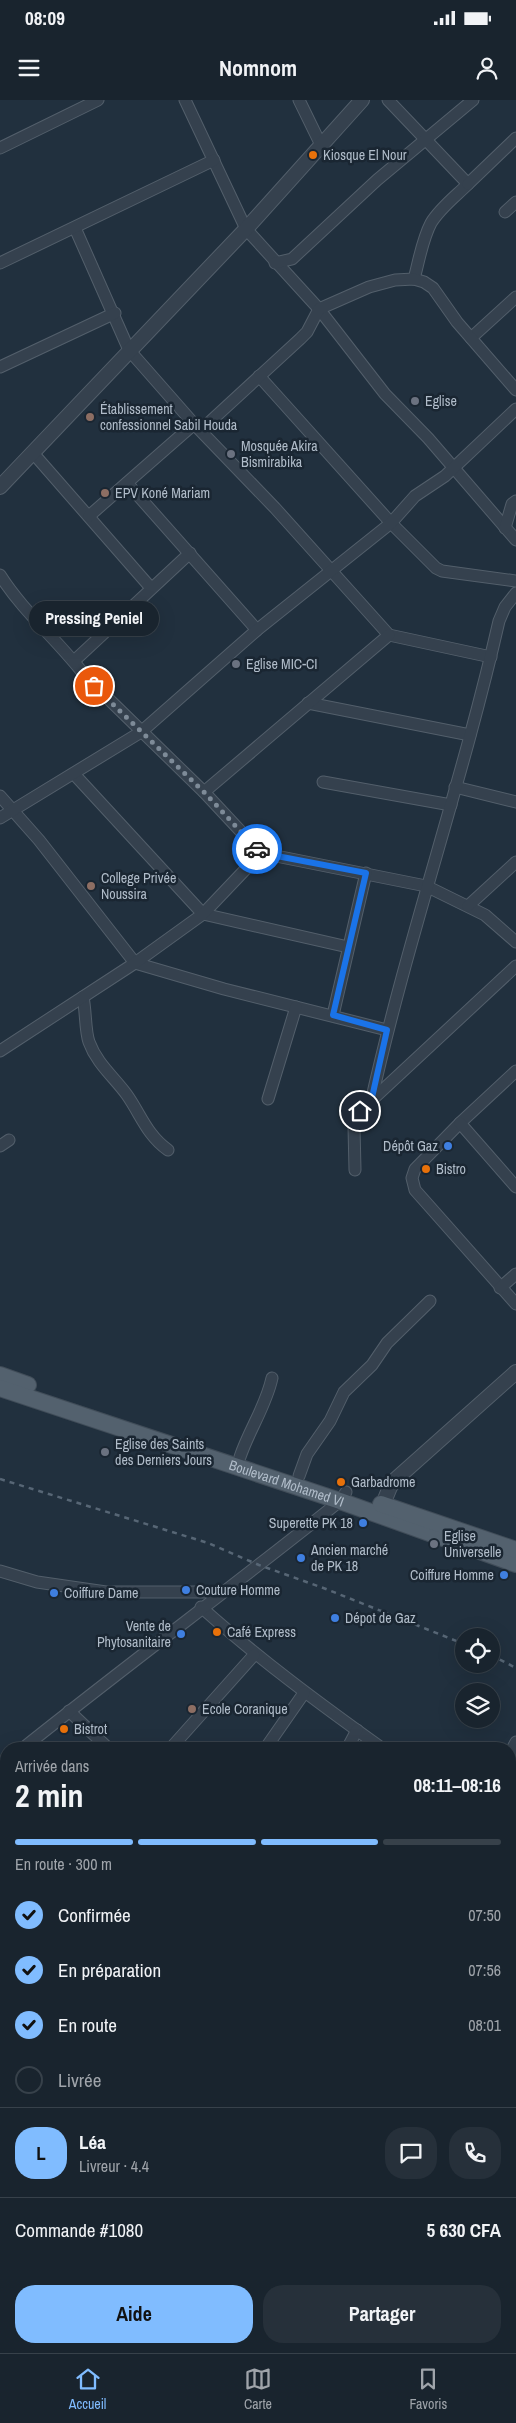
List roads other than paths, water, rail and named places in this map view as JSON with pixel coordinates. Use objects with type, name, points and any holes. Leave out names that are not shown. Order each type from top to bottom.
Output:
[{"type":"main road","name":"Boulevard Mohamed VI","points":[[0,1375],[298,1476],[343,1497]]},
{"type":"main road","name":"Boulevard Mohamed VI","points":[[0,1388],[343,1497],[516,1564]]},
{"type":"main road","name":"Boulevard Mohamed VI","points":[[380,1510],[516,1550]]},
{"type":"street","points":[[0,148],[98,100]]},
{"type":"street","points":[[185,100],[246,229],[275,263],[319,308],[385,394],[454,467],[516,540]]},
{"type":"street","points":[[299,100],[321,145]]},
{"type":"street","points":[[0,487],[246,229],[362,100]]},
{"type":"street","points":[[388,100],[468,184]]},
{"type":"street","points":[[275,263],[292,259],[371,185],[473,100]]},
{"type":"street","points":[[414,279],[426,236],[432,222],[444,207],[516,138]]},
{"type":"street","points":[[0,263],[214,160]]},
{"type":"street","points":[[505,212],[516,202]]},
{"type":"street","points":[[75,228],[115,313],[129,350],[389,636],[491,657]]},
{"type":"street","points":[[89,516],[259,376],[307,332],[319,308],[369,286],[395,280],[414,279],[424,282],[433,288],[471,338],[516,390]]},
{"type":"street","points":[[471,338],[516,297]]},
{"type":"street","points":[[0,367],[115,313]]},
{"type":"street","points":[[259,376],[391,523],[442,572],[516,581]]},
{"type":"street","points":[[0,818],[141,732],[257,630],[391,523],[415,496],[445,476],[516,409]]},
{"type":"street","points":[[32,453],[151,588]]},
{"type":"street","points":[[127,483],[257,630]]},
{"type":"street","points":[[505,528],[512,504],[516,501]]},
{"type":"street","points":[[74,661],[190,553]]},
{"type":"street","points":[[0,575],[27,613],[74,661],[92,683],[204,792],[261,853],[426,886],[468,906],[496,923],[516,942]]},
{"type":"street","points":[[371,1102],[387,1030],[505,607],[516,593]]},
{"type":"street","points":[[204,792],[389,636]]},
{"type":"street","points":[[308,703],[470,735]]},
{"type":"street","points":[[74,774],[203,914],[348,948]]},
{"type":"street","points":[[322,782],[451,805]]},
{"type":"street","points":[[455,787],[516,802]]},
{"type":"street","points":[[0,796],[13,809],[135,963],[387,1030]]},
{"type":"street","points":[[0,1051],[135,963],[203,914],[261,853]]},
{"type":"street","points":[[468,906],[516,862]]},
{"type":"street","points":[[333,1015],[366,873]]},
{"type":"street","points":[[355,1170],[354,1127],[360,1111],[516,966]]},
{"type":"street","points":[[83,997],[87,1014],[86,1034],[92,1050],[112,1079],[128,1097],[144,1126],[168,1150]]},
{"type":"street","points":[[268,1099],[296,1007]]},
{"type":"street","points":[[516,1071],[460,1123],[416,1169],[412,1178],[415,1190],[516,1304]]},
{"type":"street","points":[[460,1123],[516,1187]]},
{"type":"street","points":[[500,1288],[516,1274]]},
{"type":"street","points":[[298,1476],[307,1454],[330,1421],[344,1392],[372,1365],[388,1343],[430,1301]]},
{"type":"street","points":[[380,1510],[390,1487],[402,1473],[516,1372]]},
{"type":"street","points":[[240,1457],[247,1437],[267,1396],[272,1378]]},
{"type":"street","points":[[31,1742],[343,1497]]},
{"type":"street","points":[[0,1571],[37,1582],[106,1592],[223,1592]]},
{"type":"street","points":[[201,1608],[254,1655],[374,1742]]},
{"type":"street","points":[[176,1742],[254,1655]]},
{"type":"street","points":[[270,1742],[304,1693]]},
{"type":"street","points":[[69,1711],[102,1742]]},
{"type":"street","points":[[351,1742],[357,1730]]},
{"type":"railway","points":[[0,1479],[208,1543],[259,1565],[326,1589],[455,1640]]},
{"type":"railway","points":[[500,1660],[516,1668]]},
{"type":"place","name":"Kiosque El Nour","points":[[313,155]]},
{"type":"place","name":"Eglise","points":[[415,401]]},
{"type":"place","name":"Établissement confessionnel Sabil Houda","points":[[90,417]]},
{"type":"place","name":"Mosquée Akira Bismirabika","points":[[231,454]]},
{"type":"place","name":"EPV Koné Mariam","points":[[105,493]]},
{"type":"place","name":"Eglise MIC-CI","points":[[236,664]]},
{"type":"place","name":"Pressing Peniel","points":[[94,686]]},
{"type":"place","name":"College Privée Noussira","points":[[91,886]]},
{"type":"place","name":"Dépôt Gaz","points":[[448,1146]]},
{"type":"place","name":"Bistro","points":[[426,1169]]},
{"type":"place","name":"Eglise des Saints des Derniers Jours","points":[[105,1452]]},
{"type":"place","name":"Garbadrome","points":[[341,1482]]},
{"type":"place","name":"Superette PK 18","points":[[363,1523]]},
{"type":"place","name":"Eglise Universelle","points":[[434,1544]]},
{"type":"place","name":"Ancien marché de PK 18","points":[[301,1558]]},
{"type":"place","name":"Coiffure Homme","points":[[504,1575]]},
{"type":"place","name":"Couture Homme","points":[[186,1590]]},
{"type":"place","name":"Coiffure Dame","points":[[54,1593]]},
{"type":"place","name":"Dépot de Gaz","points":[[335,1618]]},
{"type":"place","name":"Café Express","points":[[217,1632]]},
{"type":"place","name":"Vente de Phytosanitaire","points":[[181,1634]]},
{"type":"place","name":"Ecole Coranique","points":[[192,1709]]},
{"type":"place","name":"Bistrot","points":[[64,1729]]}]
